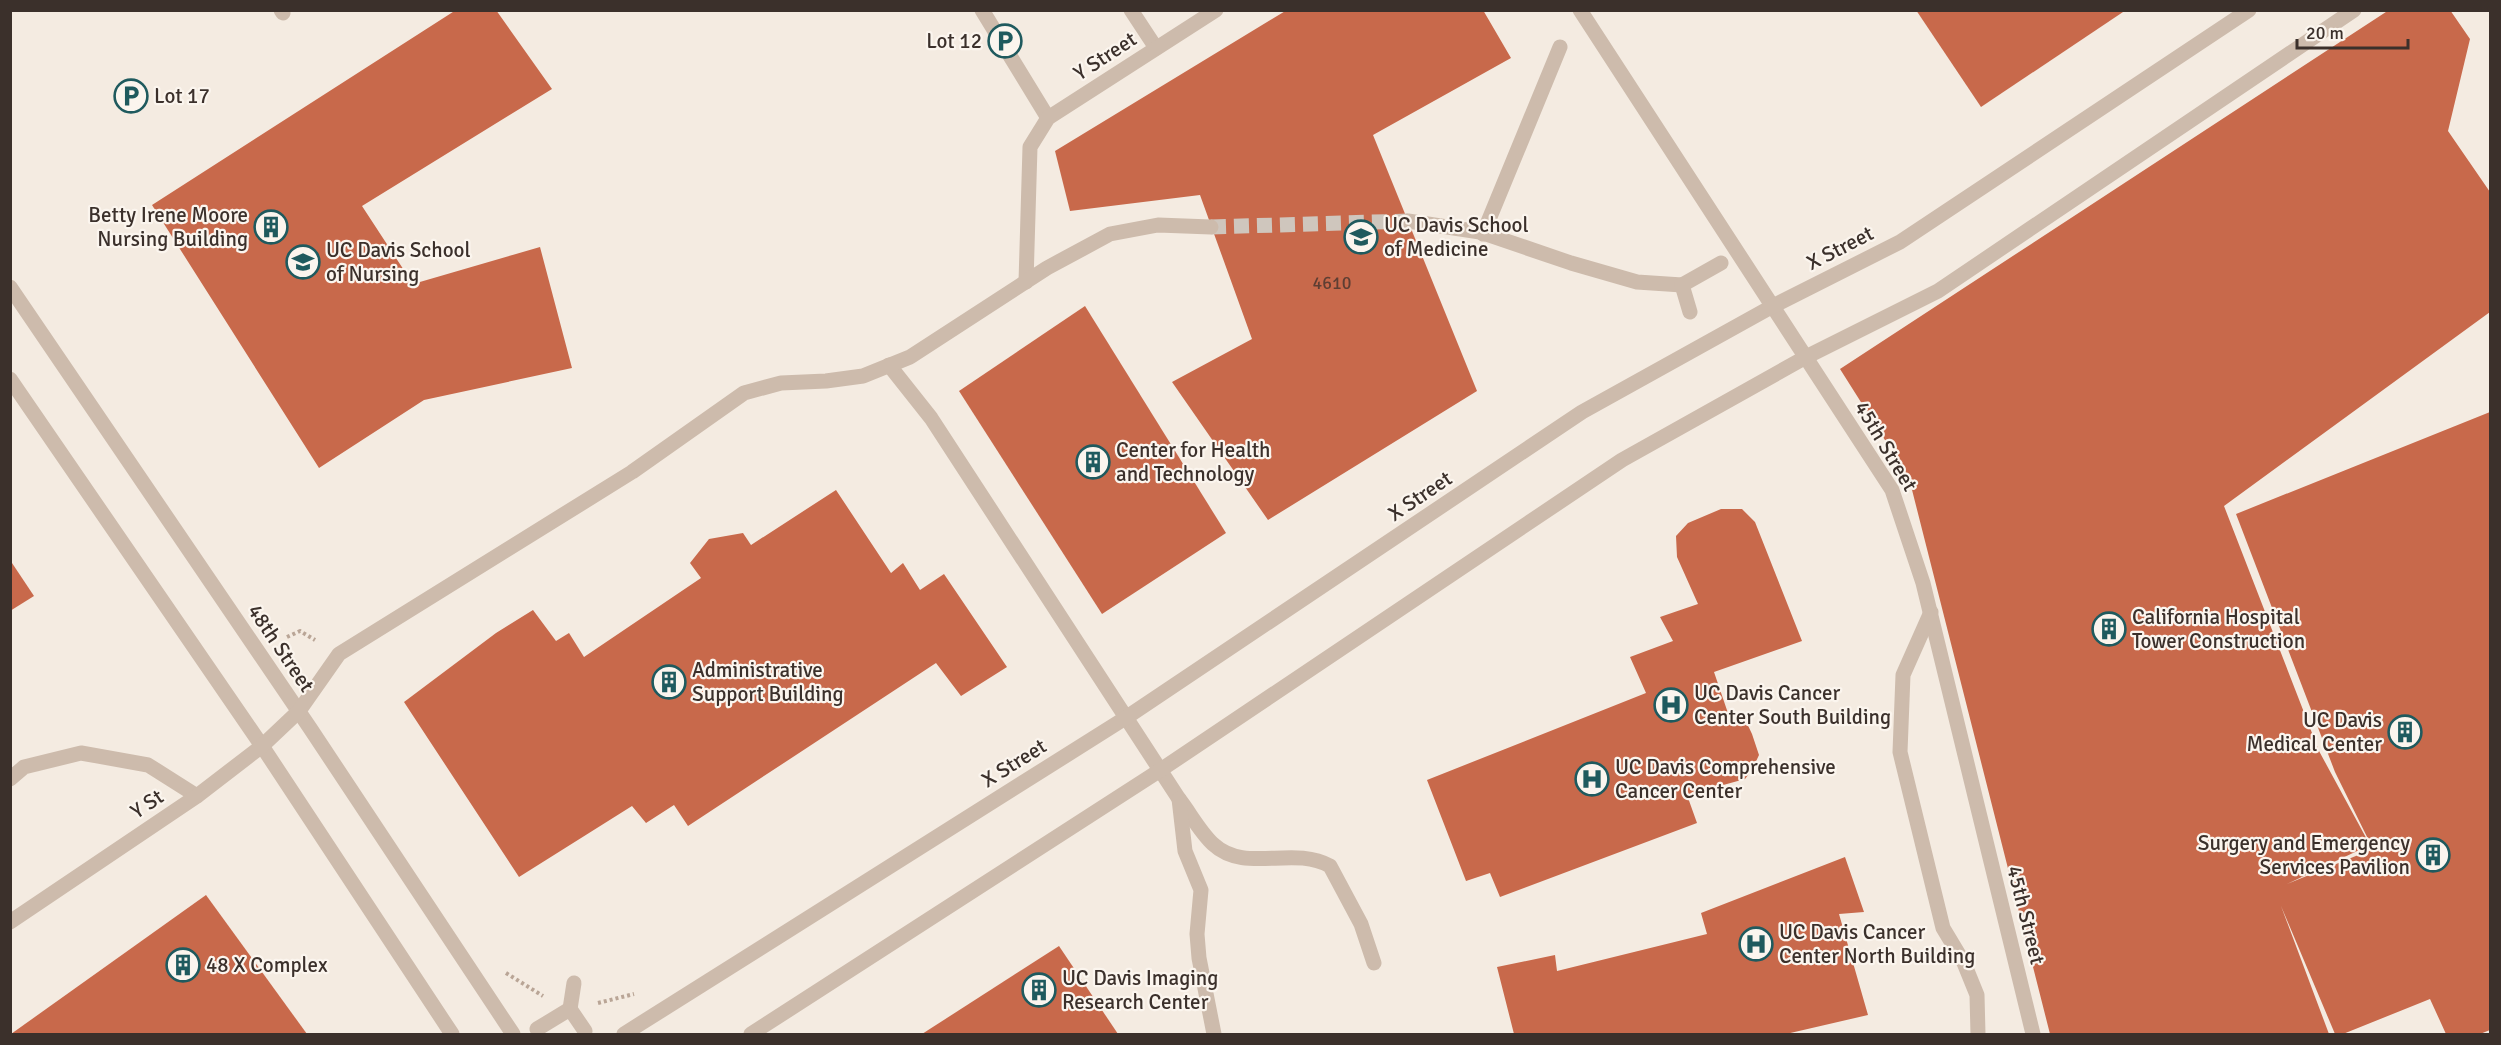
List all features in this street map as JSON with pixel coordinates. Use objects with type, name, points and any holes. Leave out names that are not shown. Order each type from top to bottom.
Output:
[{"type":"street","points":[[982,10],[1048,118],[1030,147],[1026,282]]},
{"type":"street","points":[[1131,10],[1156,48]]},
{"type":"street","name":"Y Street","points":[[1048,118],[1216,10]]},
{"type":"street","name":"45th Street","points":[[1580,10],[1892,490],[1931,612],[2033,1035]]},
{"type":"street","name":"X Street","points":[[624,1035],[1127,717],[1582,412],[1773,306],[1900,242],[2249,10]]},
{"type":"street","points":[[751,1035],[1161,769],[1622,460],[1806,357],[1938,291],[2354,10]]},
{"type":"street","points":[[1484,234],[1560,47]]},
{"type":"street","points":[[1408,221],[1484,234],[1637,282],[1682,285],[1721,263]]},
{"type":"street","points":[[1212,226],[1158,225],[1110,234],[1026,282],[910,357],[890,365],[931,418],[1179,799],[1213,845],[1242,859],[1282,856],[1310,859],[1330,866],[1361,924],[1374,963]]},
{"type":"street","points":[[1682,285],[1690,312]]},
{"type":"street","name":"48th Street","points":[[10,287],[299,711],[513,1035]]},
{"type":"street","name":"Y St","points":[[10,922],[196,796],[262,746],[299,711],[339,654],[632,472],[744,393],[781,383],[826,381],[863,376],[890,365]]},
{"type":"street","points":[[10,379],[262,746],[452,1035]]},
{"type":"street","points":[[1931,612],[1903,675],[1900,752],[1943,928],[1964,963],[1977,994],[1978,1035]]},
{"type":"street","points":[[10,779],[24,767],[81,753],[148,765],[196,796]]},
{"type":"street","points":[[1179,799],[1185,851],[1201,890],[1197,934],[1199,957],[1214,1035]]},
{"type":"street","points":[[574,983],[570,1009],[585,1031]]},
{"type":"street","points":[[537,1029],[570,1009]]},
{"type":"building","name":"Betty Irene Moore Nursing Building","points":[[456,10],[496,10],[552,89],[362,206],[413,284],[540,247],[572,368],[424,400],[319,468],[152,205]]},
{"type":"building","name":"UC Davis School of Medicine","points":[[1287,10],[1483,10],[1511,58],[1373,135],[1477,391],[1268,520],[1172,382],[1252,339],[1200,195],[1070,211],[1055,151]]},
{"type":"building","points":[[1916,10],[2126,10],[1981,107]]},
{"type":"building","name":"California Hospital Tower Construction","points":[[2389,10],[2450,10],[2470,39],[2448,131],[2490,192],[2490,312],[2224,506],[2319,751],[2370,845],[2287,884],[2373,849],[2335,772],[2236,514],[2490,412],[2490,1030],[2480,1034],[2446,1034],[2430,999],[2343,1034],[2335,1034],[2281,906],[2329,1034],[2050,1034],[1909,478],[1840,369]]},
{"type":"building","name":"Center for Health and Technology","points":[[1085,306],[1226,533],[1102,614],[959,391]]},
{"type":"building","name":"Administrative Support Building","points":[[836,490],[891,573],[903,563],[920,590],[944,574],[1007,667],[961,696],[936,663],[688,826],[674,805],[646,823],[632,806],[519,877],[404,702],[496,633],[533,610],[556,641],[569,633],[584,657],[701,578],[690,563],[709,539],[743,533],[751,545]]},
{"type":"building","name":"UC Davis Cancer Center South Building","points":[[1721,509],[1742,509],[1755,522],[1802,641],[1714,672],[1731,722],[1744,717],[1752,734],[1759,755],[1752,770],[1745,779],[1687,795],[1697,823],[1500,897],[1490,873],[1466,881],[1427,780],[1646,693],[1630,657],[1673,641],[1660,617],[1698,604],[1677,557],[1676,536],[1688,523]]},
{"type":"building","points":[[10,560],[34,596],[10,611]]},
{"type":"building","name":"UC Davis Cancer Center North Building","points":[[1845,857],[1864,912],[1839,914],[1868,1015],[1786,1034],[1514,1034],[1497,967],[1555,955],[1557,971],[1707,934],[1701,913]]},
{"type":"building","name":"48 X Complex","points":[[206,895],[307,1034],[11,1034]]},
{"type":"building","name":"UC Davis Imaging Research Center","points":[[1059,946],[1118,1034],[922,1034]]},
{"type":"tunnel","points":[[1211,227],[1408,221]]},
{"type":"place","name":"Lot 12","points":[[1005,41]]},
{"type":"place","name":"Lot 17","points":[[131,96]]},
{"type":"place","name":"Betty Irene Moore Nursing Building","points":[[271,227]]},
{"type":"place","name":"UC Davis School of Medicine","points":[[1361,237]]},
{"type":"place","name":"UC Davis School of Nursing","points":[[303,262]]},
{"type":"place","name":"Center for Health and Technology","points":[[1093,462]]},
{"type":"place","name":"California Hospital Tower Construction","points":[[2109,629]]},
{"type":"place","name":"Administrative Support Building","points":[[669,682]]},
{"type":"place","name":"UC Davis Cancer Center South Building","points":[[1671,705]]},
{"type":"place","name":"UC Davis Medical Center","points":[[2405,732]]},
{"type":"place","name":"UC Davis Comprehensive Cancer Center","points":[[1592,779]]},
{"type":"place","name":"Surgery and Emergency Services Pavilion","points":[[2433,855]]},
{"type":"place","name":"UC Davis Cancer Center North Building","points":[[1756,944]]},
{"type":"place","name":"48 X Complex","points":[[183,965]]},
{"type":"place","name":"UC Davis Imaging Research Center","points":[[1039,990]]}]
